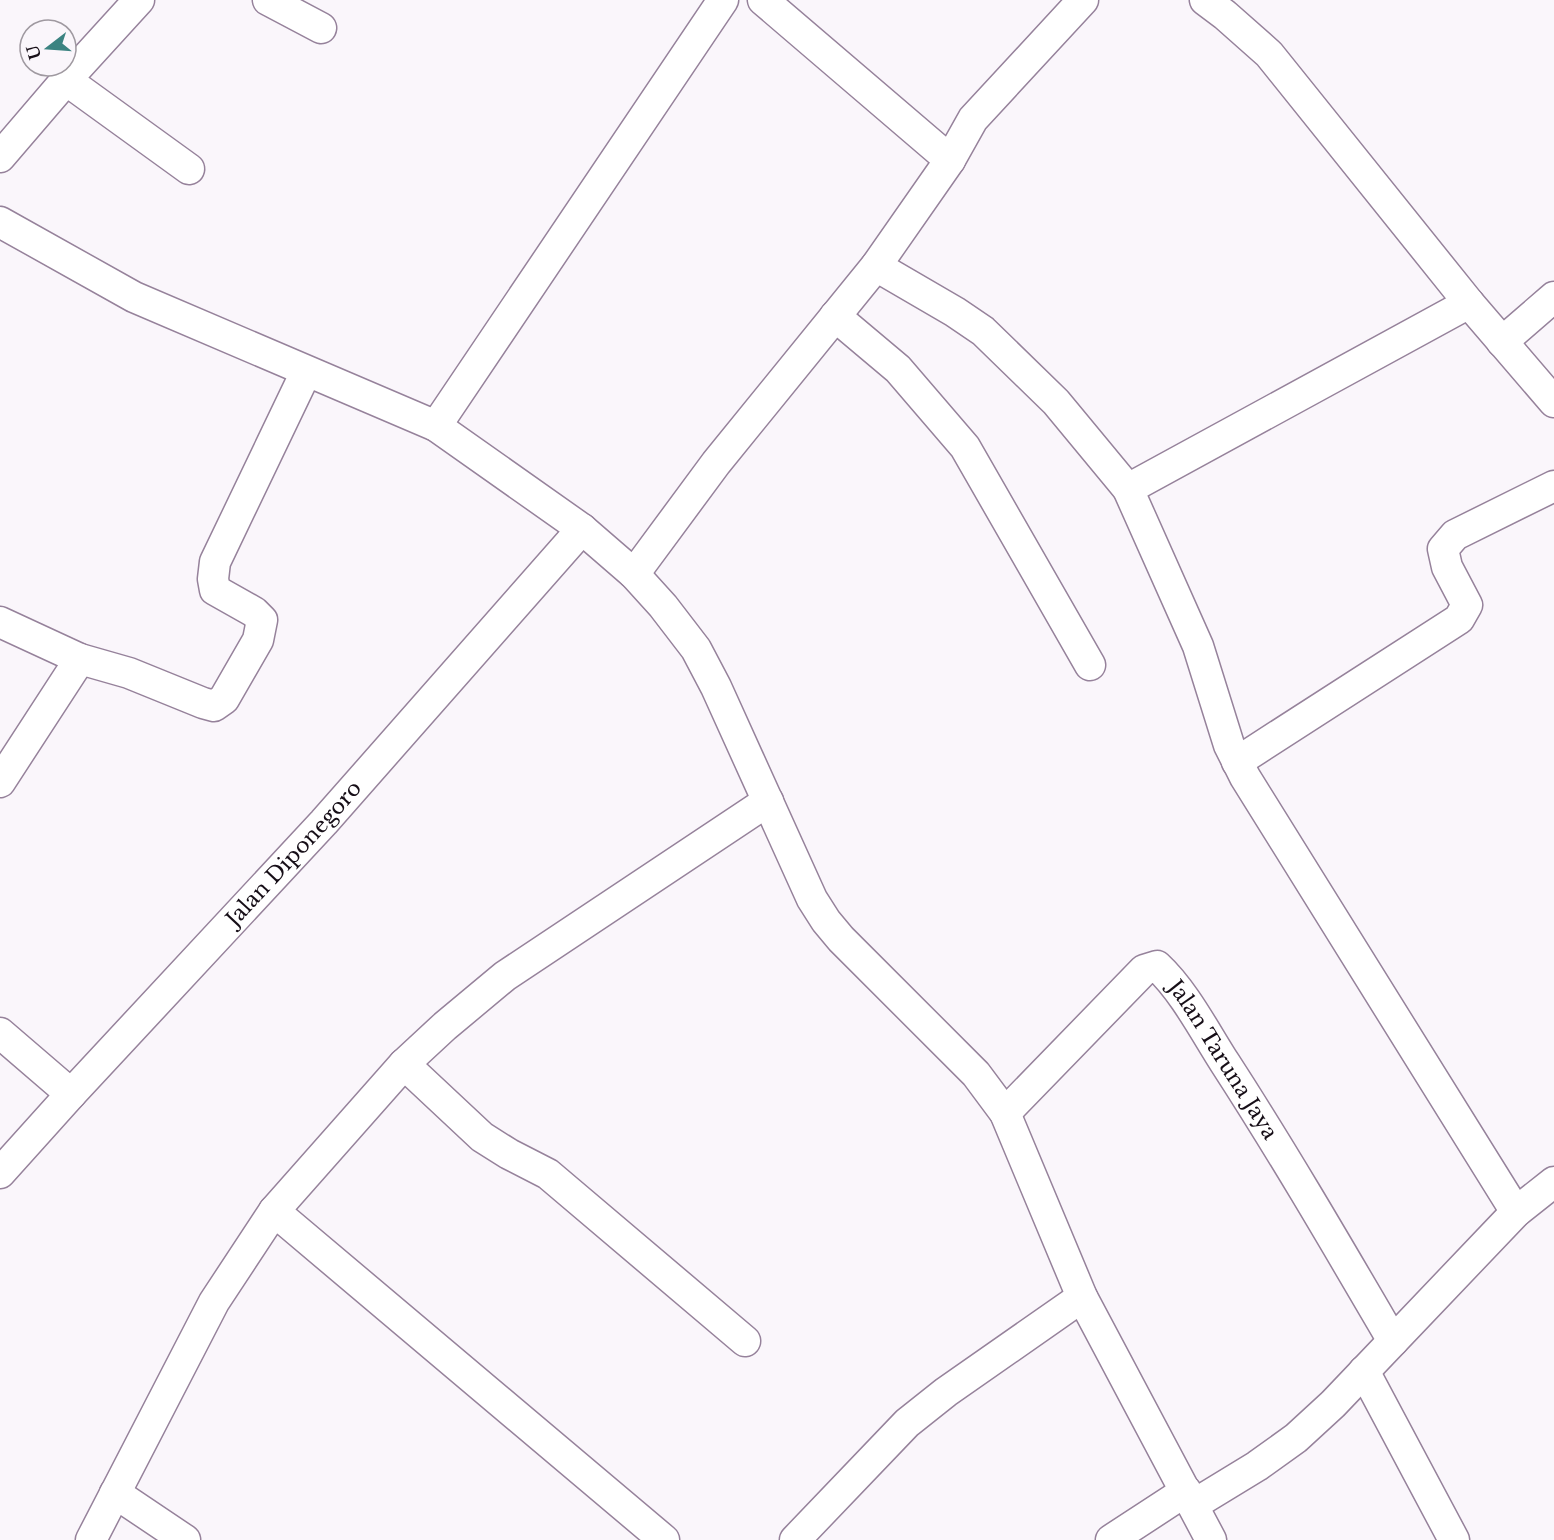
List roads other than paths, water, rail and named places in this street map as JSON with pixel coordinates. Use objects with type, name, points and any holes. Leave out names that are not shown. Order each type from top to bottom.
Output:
[{"type":"street","points":[[0,157],[139,0]]},
{"type":"street","points":[[268,0],[321,28]]},
{"type":"street","points":[[436,426],[723,0]]},
{"type":"street","points":[[763,0],[950,160]]},
{"type":"street","points":[[634,574],[716,463],[876,266],[950,160],[973,119],[1083,0]]},
{"type":"street","points":[[1205,0],[1269,54],[1468,303],[1554,402]]},
{"type":"street","points":[[66,80],[189,170]]},
{"type":"street","points":[[0,222],[134,297],[436,426],[582,529],[634,574],[663,606],[696,649],[716,687],[812,899],[826,921],[841,939],[976,1074],[1005,1113],[1082,1297],[1211,1540]]},
{"type":"street","points":[[876,266],[983,331],[1056,402],[1128,489],[1198,646],[1229,745],[1245,777],[1516,1212]]},
{"type":"street","points":[[1502,342],[1554,297]]},
{"type":"street","points":[[1128,489],[1468,303]]},
{"type":"street","points":[[835,316],[898,369],[965,447],[1090,665]]},
{"type":"street","points":[[0,622],[80,659],[129,673],[203,703],[214,705],[224,699],[258,640],[262,621],[254,612],[215,590],[213,579],[215,562],[306,372]]},
{"type":"street","points":[[1237,762],[1459,619],[1467,605],[1447,567],[1443,549],[1455,534],[1554,486]]},
{"type":"street","name":"Jalan Diponegoro","points":[[0,1173],[324,822],[582,529]]},
{"type":"street","points":[[0,782],[80,659]]},
{"type":"street","points":[[91,1540],[214,1302],[274,1211],[404,1064],[505,976],[768,801]]},
{"type":"street","name":"Jalan Taruna Jaya","points":[[1005,1113],[1144,970],[1157,966],[1188,1007],[1278,1144],[1393,1341]]},
{"type":"street","points":[[0,1033],[71,1094]]},
{"type":"street","points":[[404,1064],[482,1137],[548,1174],[745,1341]]},
{"type":"street","points":[[1112,1540],[1190,1498],[1257,1466],[1296,1438],[1333,1404],[1516,1212],[1554,1182]]},
{"type":"street","points":[[274,1211],[664,1540]]},
{"type":"street","points":[[795,1540],[907,1423],[946,1392],[1082,1297]]},
{"type":"street","points":[[1364,1371],[1454,1540]]},
{"type":"street","points":[[115,1493],[185,1540]]}]
